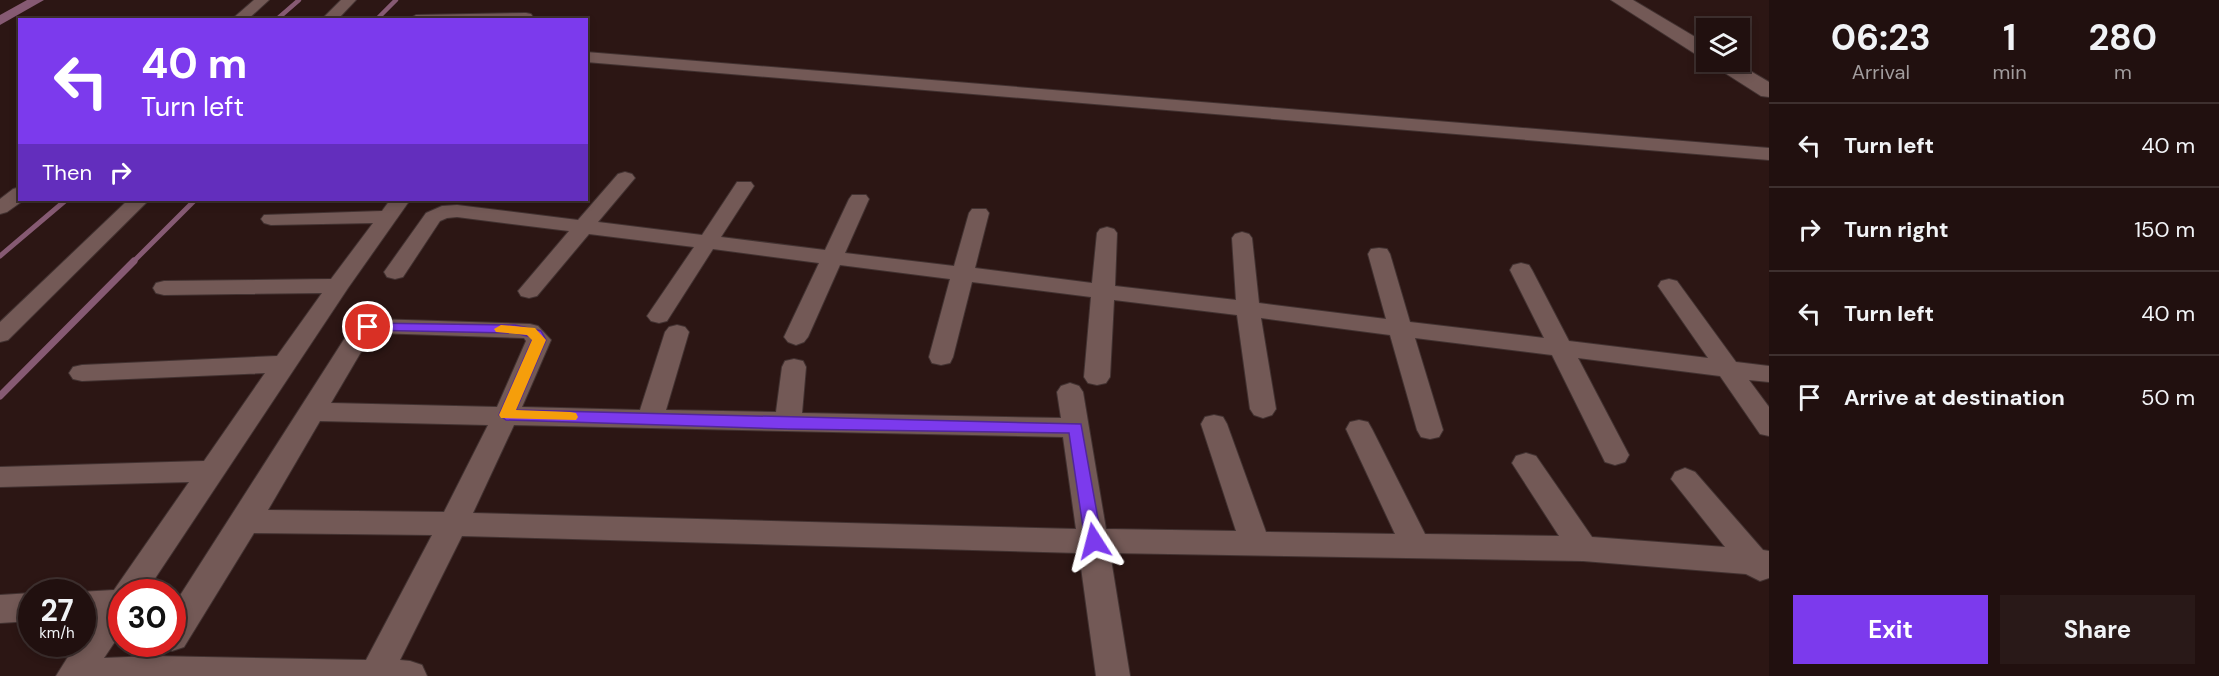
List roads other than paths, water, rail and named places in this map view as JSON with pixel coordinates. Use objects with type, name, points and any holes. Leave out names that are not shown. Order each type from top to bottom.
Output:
[{"type":"street","points":[[240,18],[262,0]]},
{"type":"street","points":[[330,18],[349,0]]},
{"type":"street","points":[[1620,0],[1696,46]]},
{"type":"street","points":[[444,18],[528,15]]},
{"type":"street","points":[[588,57],[1769,154]]},
{"type":"street","points":[[1738,72],[1769,91]]},
{"type":"street","points":[[530,291],[626,178]]},
{"type":"street","points":[[658,316],[744,186]]},
{"type":"street","points":[[0,208],[18,194]]},
{"type":"street","points":[[796,337],[859,199]]},
{"type":"street","points":[[0,335],[138,201]]},
{"type":"street","points":[[272,219],[393,208]]},
{"type":"street","points":[[138,579],[393,208]]},
{"type":"street","points":[[395,272],[433,217],[442,212],[457,211],[1769,374]]},
{"type":"street","points":[[940,357],[979,213]]},
{"type":"street","points":[[1097,376],[1107,233]]},
{"type":"street","points":[[1242,238],[1248,309],[1263,409]]},
{"type":"street","points":[[1378,254],[1430,430]]},
{"type":"street","points":[[1521,270],[1615,456]]},
{"type":"street","points":[[164,288],[338,286]]},
{"type":"street","points":[[1670,286],[1726,369],[1769,427]]},
{"type":"street","points":[[186,615],[359,334],[368,327],[530,331],[539,340],[506,415],[376,675]]},
{"type":"street","points":[[650,419],[677,332]]},
{"type":"street","points":[[82,372],[285,364]]},
{"type":"street","points":[[788,423],[794,367]]},
{"type":"street","points":[[1070,392],[1113,676]]},
{"type":"street","points":[[313,412],[1076,428]]},
{"type":"street","points":[[1214,424],[1255,543]]},
{"type":"street","points":[[1359,429],[1415,545]]},
{"type":"street","points":[[1526,463],[1583,549]]},
{"type":"street","points":[[0,477],[212,471]]},
{"type":"street","points":[[1685,479],[1764,568]]},
{"type":"street","points":[[246,521],[453,524],[1094,541],[1583,549],[1764,568]]},
{"type":"street","points":[[0,609],[18,608]]},
{"type":"street","points":[[73,675],[108,624]]},
{"type":"street","points":[[73,675],[159,657],[410,676]]},
{"type":"waterway","points":[[0,21],[37,0]]},
{"type":"waterway","points":[[278,18],[299,0]]},
{"type":"waterway","points":[[378,18],[396,0]]},
{"type":"waterway","points":[[0,256],[65,201]]},
{"type":"waterway","points":[[134,261],[194,201]]},
{"type":"waterway","points":[[0,396],[134,261]]}]
